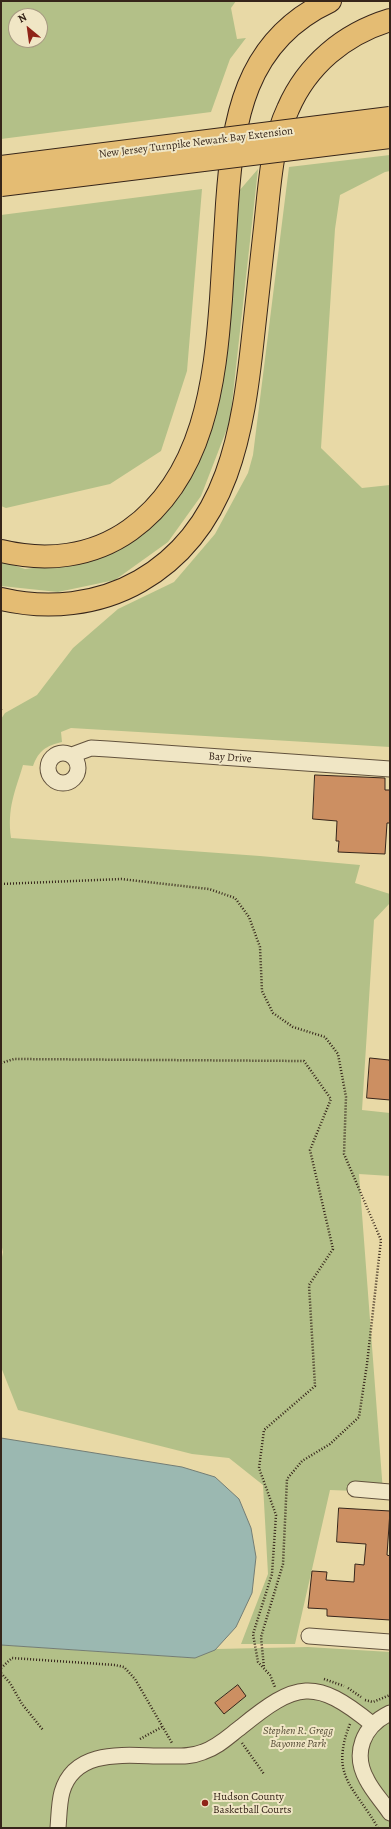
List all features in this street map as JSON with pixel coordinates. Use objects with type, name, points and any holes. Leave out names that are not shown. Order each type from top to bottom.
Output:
[{"type":"highway","points":[[1,551],[24,556],[47,557],[72,554],[94,548],[116,539],[145,518],[162,501],[176,481],[199,434],[213,382],[218,339],[231,155],[242,103],[256,70],[275,42],[301,18],[330,1]]},
{"type":"highway","points":[[1,598],[35,604],[58,605],[92,600],[115,593],[141,580],[164,564],[190,539],[203,521],[215,500],[228,469],[244,412],[272,167],[284,119],[299,88],[313,69],[330,52],[359,32],[390,20]]},
{"type":"highway","name":"New Jersey Turnpike Newark Bay Extension","points":[[1,167],[390,118]]},
{"type":"highway","name":"New Jersey Turnpike Newark Bay Extension","points":[[1,185],[390,137]]},
{"type":"street","name":"Bay Drive","points":[[72,755],[90,748],[390,769]]},
{"type":"street","points":[[355,1489],[390,1492]]},
{"type":"street","points":[[309,1636],[390,1642]]},
{"type":"street","points":[[58,1828],[62,1792],[74,1771],[85,1762],[96,1758],[111,1756],[186,1756],[203,1752],[219,1744],[269,1704],[276,1690],[314,1691],[332,1696],[350,1706],[372,1724]]},
{"type":"street","points":[[390,1713],[372,1724],[366,1733],[360,1754],[362,1767],[367,1781],[390,1814]]},
{"type":"path","points":[[1,884],[121,879],[209,889],[235,898],[249,917],[260,947],[262,991],[273,1013],[293,1027],[325,1037],[338,1054],[346,1097],[344,1154],[381,1240],[367,1364],[359,1417],[330,1444],[302,1462],[287,1479],[283,1564],[261,1637],[264,1668]]},
{"type":"path","points":[[1,1063],[14,1059],[304,1061],[331,1099],[310,1150],[333,1249],[309,1285],[315,1386],[264,1430],[259,1468],[276,1515],[272,1574],[253,1634],[258,1662],[270,1675],[276,1690]]},
{"type":"path","points":[[1,1668],[12,1658],[115,1665],[124,1667],[135,1679],[171,1743],[178,1744]]},
{"type":"path","points":[[1,1673],[10,1683],[22,1704],[42,1730]]},
{"type":"path","points":[[140,1739],[162,1727]]},
{"type":"path","points":[[234,1732],[264,1774]]},
{"type":"green space","points":[[1,1],[236,1],[231,8],[237,39],[246,38],[230,59],[211,112],[1,139]]},
{"type":"green space","points":[[390,155],[390,171],[385,172],[340,195],[335,229],[321,448],[362,488],[390,485],[390,747],[71,728],[61,732],[62,742],[47,747],[41,752],[33,766],[23,765],[15,792],[10,818],[11,838],[260,856],[360,865],[355,883],[390,894],[390,903],[374,920],[362,1110],[390,1113],[390,1176],[359,1174],[383,1492],[330,1490],[295,1644],[241,1644],[268,1574],[263,1485],[229,1458],[192,1454],[18,1410],[1,1367],[1,1262],[3,1252],[1,1243],[1,719],[5,713],[37,695],[73,648],[118,609],[174,582],[215,534],[248,473],[253,455],[289,167]]},
{"type":"green space","points":[[258,169],[230,421],[201,496],[168,542],[115,580],[58,592],[1,586],[1,561],[25,569],[94,560],[143,533],[181,495],[206,441],[223,383],[230,317],[239,191]]},
{"type":"green space","points":[[202,189],[187,371],[161,451],[110,484],[6,508],[1,506],[1,215]]},
{"type":"green space","name":"Stephen R. Gregg Bayonne Park","points":[[1,1645],[195,1658],[216,1649],[308,1647],[390,1652],[390,1828],[1,1828]]},
{"type":"water","points":[[1,1438],[182,1467],[215,1477],[239,1499],[251,1528],[256,1557],[252,1593],[236,1627],[215,1650],[195,1658],[1,1645]]},
{"type":"building","points":[[315,775],[385,778],[385,790],[390,790],[390,823],[387,823],[385,854],[338,852],[339,841],[336,841],[337,821],[313,819]]},
{"type":"building","points":[[370,1058],[389,1060],[390,1062],[390,1100],[367,1098]]},
{"type":"building","points":[[339,1508],[390,1511],[387,1555],[390,1556],[390,1620],[327,1616],[327,1609],[308,1608],[312,1571],[327,1572],[326,1580],[354,1582],[355,1564],[364,1565],[366,1544],[337,1542]]},
{"type":"building","points":[[238,1685],[246,1696],[224,1714],[215,1703]]},
{"type":"place","name":"Hudson County Basketball Courts","points":[[205,1803]]}]
